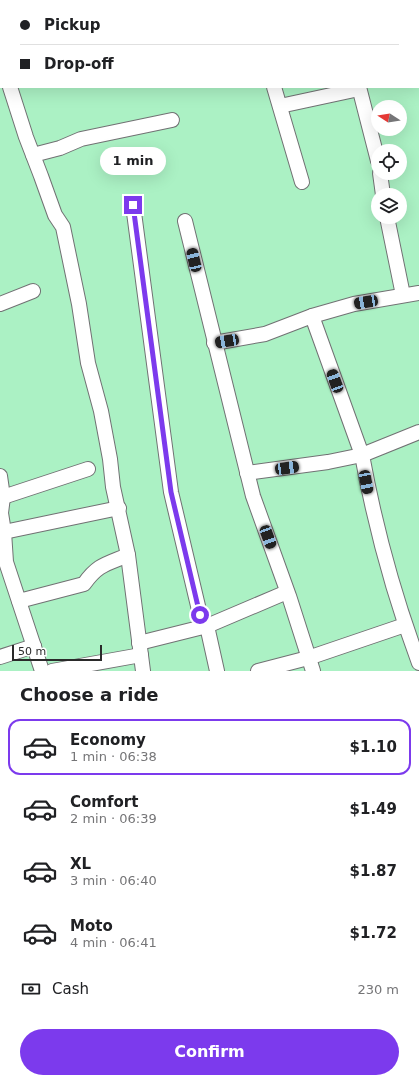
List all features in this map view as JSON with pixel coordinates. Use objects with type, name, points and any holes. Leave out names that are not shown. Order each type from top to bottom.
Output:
[{"type":"street","points":[[10,88],[26,138],[54,215],[63,228],[79,304],[88,363],[101,411],[110,459],[113,487],[119,508],[128,555],[143,671]]},
{"type":"street","points":[[274,88],[302,182]]},
{"type":"street","points":[[280,106],[359,88],[374,144]]},
{"type":"street","points":[[33,155],[60,148],[81,139],[172,120]]},
{"type":"street","points":[[133,205],[171,492],[217,671]]},
{"type":"street","points":[[185,221],[253,496],[288,592],[311,665]]},
{"type":"street","points":[[388,224],[403,295]]},
{"type":"street","points":[[0,304],[33,291]]},
{"type":"street","points":[[214,343],[265,334],[312,316],[354,304],[419,293]]},
{"type":"street","points":[[312,316],[362,455],[371,503],[405,625],[419,664]]},
{"type":"street","points":[[247,473],[328,462],[362,455],[419,432]]},
{"type":"street","points":[[1,497],[88,469]]},
{"type":"street","points":[[0,476],[1,512],[4,532],[3,563],[19,601],[42,671]]},
{"type":"street","points":[[4,532],[119,508]]},
{"type":"street","points":[[19,601],[84,584],[98,568],[128,555]]},
{"type":"street","points":[[52,671],[140,649],[205,626],[288,592]]},
{"type":"street","points":[[258,671],[311,665],[405,625]]},
{"type":"street","points":[[0,657],[34,646]]},
{"type":"green space","points":[[0,88],[419,88],[419,671],[0,671]]},
{"type":"route","points":[[133,205],[171,492],[200,615]]}]
